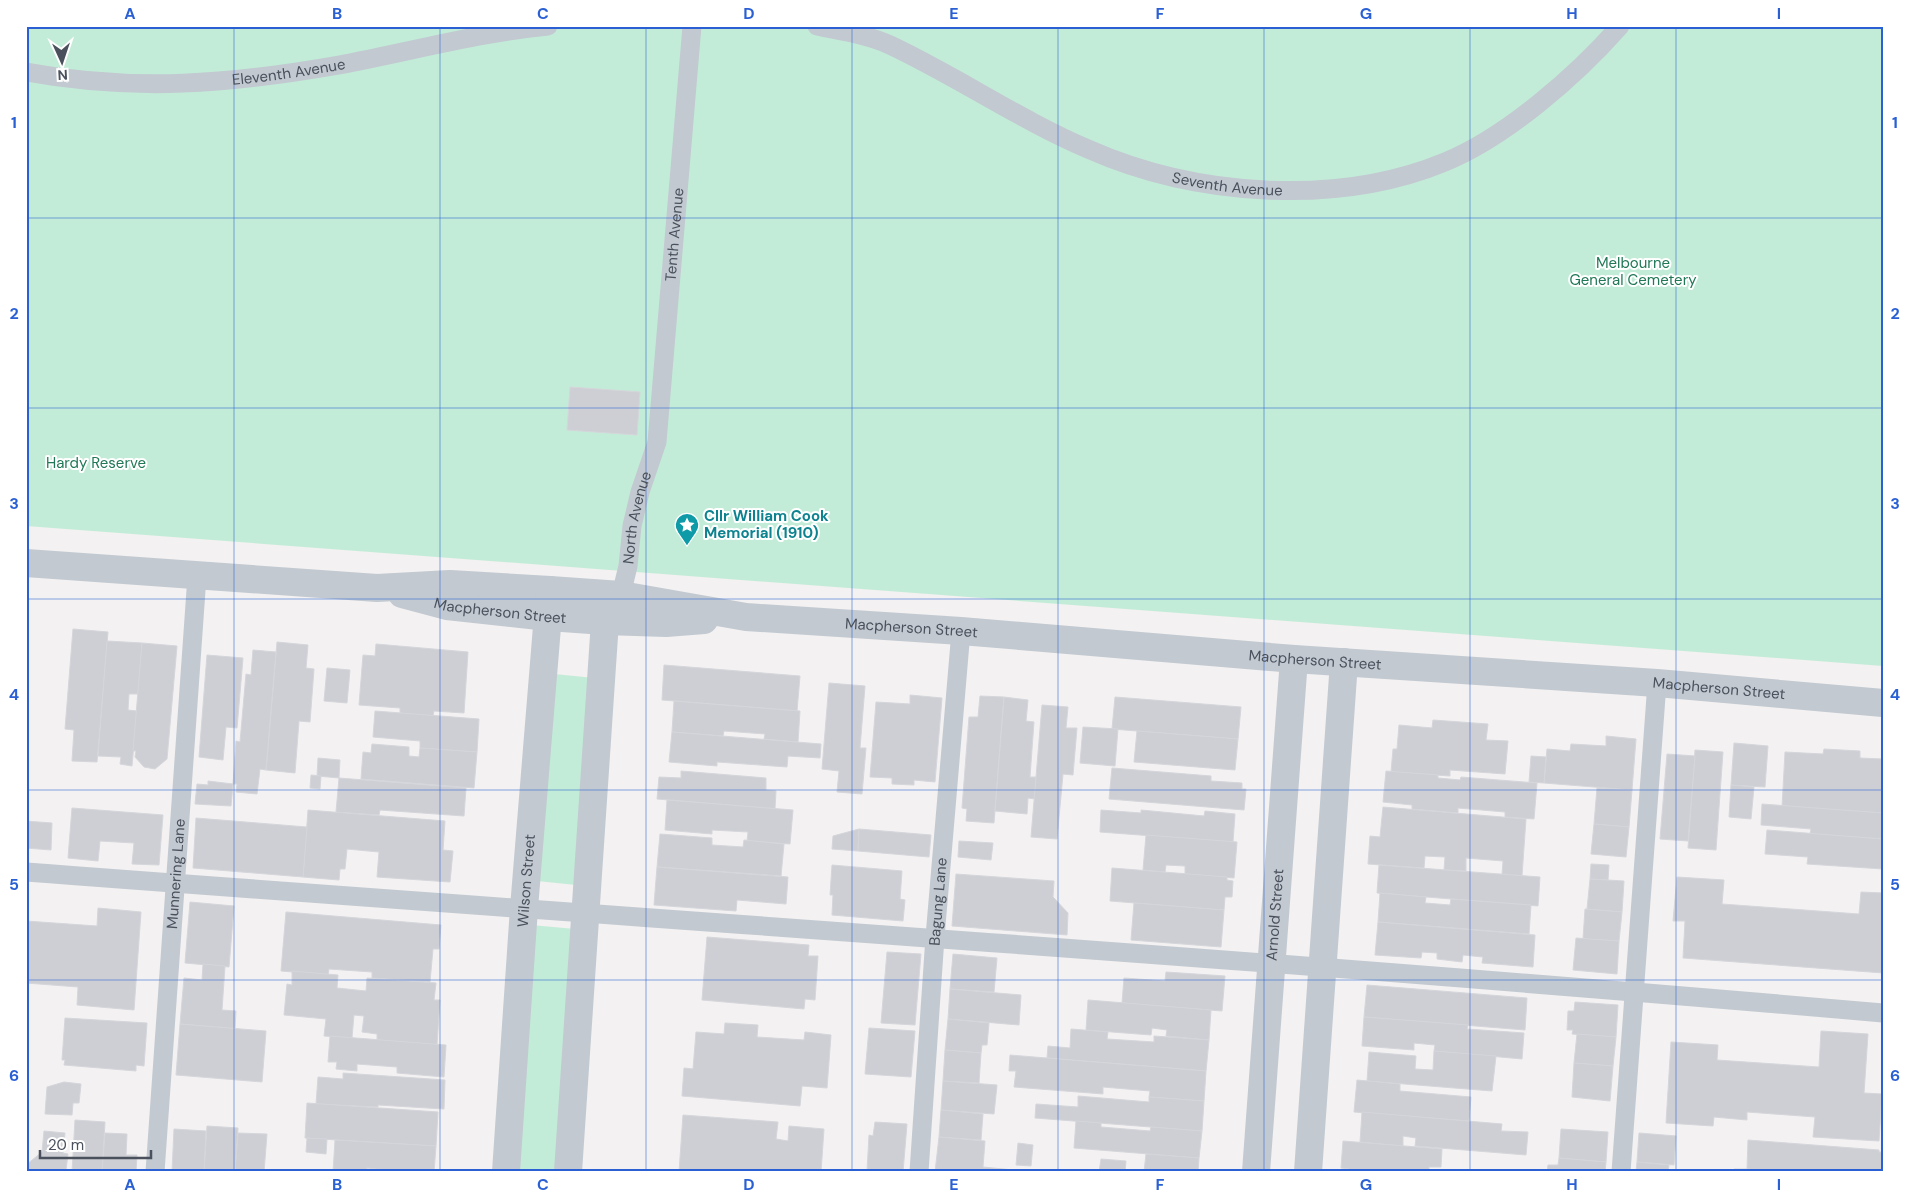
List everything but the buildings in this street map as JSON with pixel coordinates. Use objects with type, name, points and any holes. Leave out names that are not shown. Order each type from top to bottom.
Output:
[{"type":"street","name":"Macpherson Street","points":[[26,563],[377,588],[450,584],[621,595],[746,617],[961,631],[1294,659],[1657,683],[1883,703]]},
{"type":"street","name":"Macpherson Street","points":[[377,588],[447,606],[548,617],[666,623],[746,617]]},
{"type":"street","name":"Wilson Street","points":[[506,1172],[524,908],[550,590]]},
{"type":"street","points":[[568,1172],[605,621],[621,595]]},
{"type":"street","name":"Arnold Street","points":[[1256,1172],[1294,659]]},
{"type":"street","points":[[1308,1172],[1344,662]]},
{"type":"lane","name":"Eleventh Avenue","points":[[26,72],[111,84],[164,85],[218,82],[283,74],[492,34],[548,26]]},
{"type":"lane","name":"Tenth Avenue","points":[[657,442],[692,26]]},
{"type":"lane","name":"Seventh Avenue","points":[[817,26],[850,33],[889,45],[933,66],[1046,129],[1088,149],[1131,165],[1223,187],[1263,190],[1307,190],[1368,184],[1410,175],[1447,162],[1486,141],[1522,115],[1607,41],[1620,26]]},
{"type":"lane","name":"North Avenue","points":[[621,595],[628,566],[632,526],[657,442]]},
{"type":"lane","name":"Munnering Lane","points":[[155,1172],[197,576]]},
{"type":"lane","name":"Bagung Lane","points":[[920,1172],[935,937],[961,631]]},
{"type":"lane","points":[[1621,1172],[1657,683]]},
{"type":"lane","points":[[26,872],[935,937],[1635,991],[1883,1013]]},
{"type":"green space","name":"Melbourne General Cemetery","points":[[26,26],[1883,26],[1883,666],[26,526]]},
{"type":"green space","points":[[554,674],[594,678],[576,885],[537,881]]},
{"type":"green space","points":[[531,925],[575,929],[557,1172],[514,1172]]},
{"type":"place","name":"Cllr William Cook Memorial (1910)","points":[[687,546]]},
{"type":"park label","name":"Hardy Reserve","points":[[96,463]]}]
